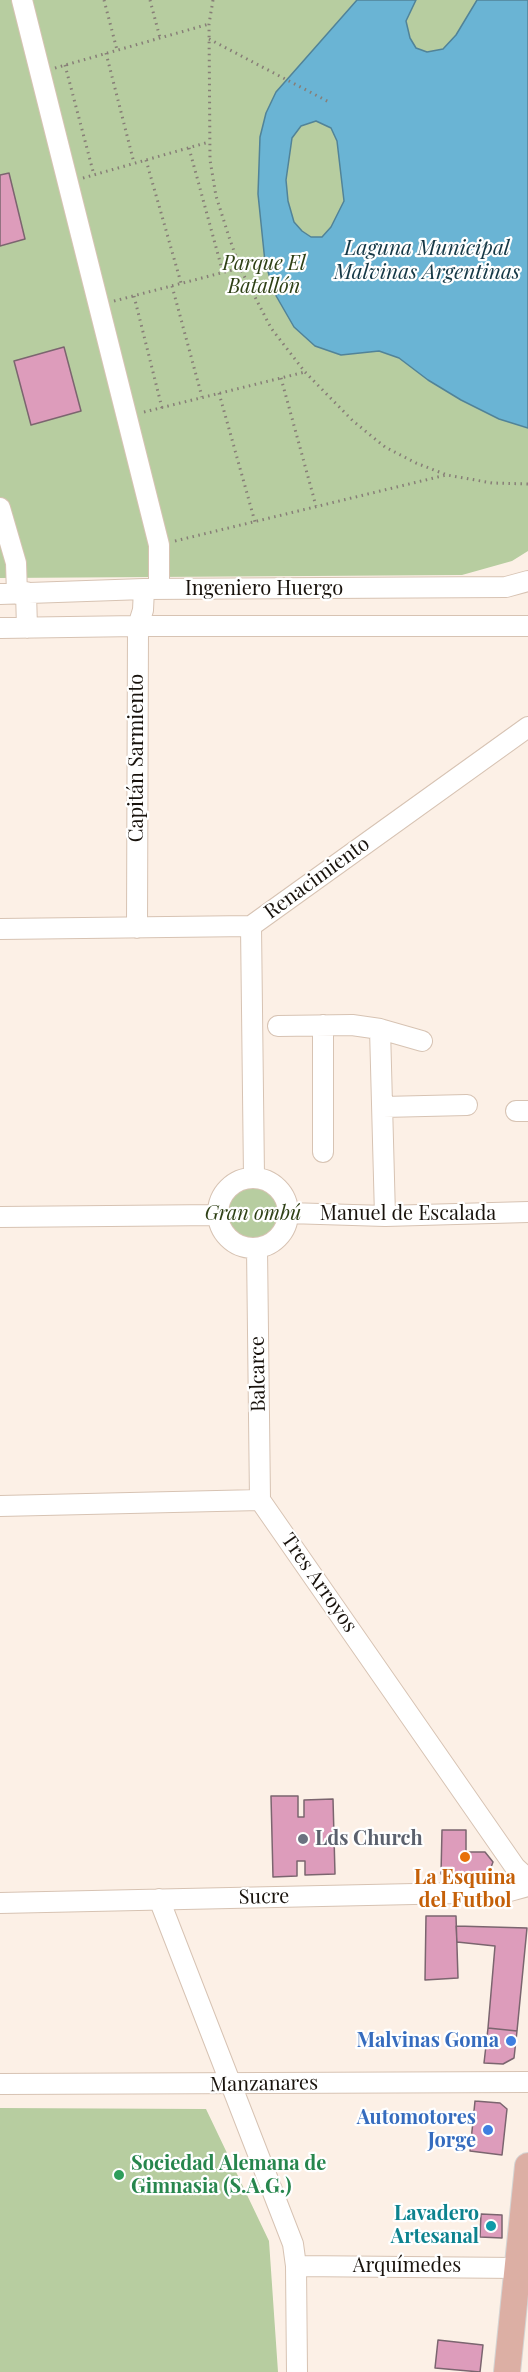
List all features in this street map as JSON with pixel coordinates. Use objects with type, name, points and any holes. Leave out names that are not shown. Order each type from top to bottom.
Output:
[{"type":"main road","points":[[507,2372],[528,2166]]},
{"type":"street","name":"Capitán Sarmiento","points":[[22,0],[159,545],[151,589],[138,626],[137,928]]},
{"type":"street","points":[[0,508],[16,564],[14,593],[27,628]]},
{"type":"street","name":"Ingeniero Huergo","points":[[14,593],[151,589],[506,587],[528,581]]},
{"type":"street","name":"Ingeniero Huergo","points":[[0,628],[528,626]]},
{"type":"street","name":"Renacimiento","points":[[0,929],[251,926],[528,727]]},
{"type":"street","points":[[251,926],[254,1178]]},
{"type":"street","points":[[323,1025],[323,1152]]},
{"type":"street","points":[[278,1026],[323,1025],[380,1029],[422,1041]]},
{"type":"street","points":[[380,1029],[385,1216]]},
{"type":"street","points":[[383,1107],[468,1105]]},
{"type":"street","points":[[254,1178],[265,1179],[282,1192],[287,1202],[288,1213],[282,1232],[267,1245],[257,1248],[235,1243],[226,1235],[218,1215],[219,1206],[228,1189],[244,1179],[254,1178]]},
{"type":"street","name":"Manuel de Escalada","points":[[288,1213],[385,1216],[528,1212]]},
{"type":"street","points":[[0,1217],[218,1215]]},
{"type":"street","name":"Balcarce","points":[[257,1248],[260,1500]]},
{"type":"street","points":[[0,1506],[260,1500]]},
{"type":"street","name":"Tres Arroyos","points":[[260,1500],[515,1868],[528,1879]]},
{"type":"street","name":"Sucre","points":[[0,1903],[506,1892],[528,1886]]},
{"type":"street","points":[[159,1899],[292,2244],[296,2266],[297,2372]]},
{"type":"street","name":"Manzanares","points":[[0,2084],[229,2085],[528,2082]]},
{"type":"street","name":"Arquímedes","points":[[296,2266],[517,2268]]},
{"type":"path","points":[[104,0],[117,50]]},
{"type":"path","points":[[150,0],[160,38]]},
{"type":"path","points":[[213,0],[209,24],[209,142],[216,196],[240,268],[271,328],[305,372],[353,421],[385,447],[416,463],[447,475],[492,483],[528,484]]},
{"type":"path","points":[[40,72],[209,24]]},
{"type":"path","points":[[209,39],[329,102]]},
{"type":"path","points":[[106,53],[134,163]]},
{"type":"path","points":[[65,65],[94,175]]},
{"type":"path","points":[[68,182],[209,142]]},
{"type":"path","points":[[189,148],[223,273]]},
{"type":"path","points":[[146,160],[181,283]]},
{"type":"path","points":[[98,306],[240,268]]},
{"type":"path","points":[[172,286],[202,398]]},
{"type":"path","points":[[134,296],[162,408]]},
{"type":"path","points":[[126,417],[305,372]]},
{"type":"path","points":[[280,378],[316,507]]},
{"type":"path","points":[[219,393],[255,522]]},
{"type":"path","points":[[159,545],[447,475]]},
{"type":"green space","name":"Parque El Batallón","points":[[0,0],[528,0],[528,551],[512,561],[462,575],[0,578]]},
{"type":"green space","name":"Gran ombú","points":[[247,1184],[259,1184],[270,1189],[278,1197],[283,1214],[281,1226],[270,1239],[259,1244],[247,1244],[236,1239],[228,1231],[223,1220],[223,1208],[228,1197],[236,1189]]},
{"type":"green space","name":"Sociedad Alemana de Gimnasia (S.A.G.)","points":[[0,2108],[206,2109],[269,2241],[278,2372],[0,2372]]},
{"type":"water","name":"Laguna Municipal Malvinas Argentinas","points":[[357,0],[416,0],[406,21],[410,38],[416,48],[427,52],[443,49],[456,35],[477,0],[528,0],[528,428],[499,419],[461,400],[428,380],[399,358],[379,351],[341,355],[315,346],[294,327],[275,294],[265,262],[258,194],[260,137],[266,113],[276,92]],"holes":[[[316,121],[331,128],[337,141],[344,201],[331,227],[322,237],[311,237],[294,222],[288,201],[286,180],[292,138],[301,126]]]},
{"type":"building","points":[[9,173],[25,239],[0,246],[0,175]]},
{"type":"building","points":[[64,347],[81,411],[31,425],[14,361]]},
{"type":"building","name":"Lds Church","points":[[271,1796],[298,1796],[298,1817],[304,1817],[304,1800],[333,1799],[335,1874],[305,1875],[305,1861],[297,1861],[297,1876],[273,1877]]},
{"type":"building","name":"La Esquina del Futbol","points":[[442,1830],[466,1830],[466,1852],[485,1852],[493,1862],[488,1875],[441,1874]]},
{"type":"building","points":[[426,1916],[456,1916],[458,1978],[425,1980]]},
{"type":"building","points":[[456,1926],[527,1928],[517,2031],[488,2028],[495,1946],[457,1942]]},
{"type":"building","points":[[488,2028],[517,2031],[514,2058],[503,2064],[484,2063]]},
{"type":"building","name":"Automotores Jorge","points":[[475,2101],[500,2103],[507,2109],[502,2155],[470,2151]]},
{"type":"building","name":"Lavadero Artesanal","points":[[481,2214],[502,2215],[502,2238],[480,2237]]},
{"type":"building","points":[[438,2340],[483,2345],[480,2372],[435,2368]]},
{"type":"place","name":"Lds Church","points":[[303,1839]]},
{"type":"place","name":"La Esquina del Futbol","points":[[465,1857]]},
{"type":"place","name":"Malvinas Goma","points":[[511,2041]]},
{"type":"place","name":"Automotores Jorge","points":[[488,2130]]},
{"type":"place","name":"Sociedad Alemana de Gimnasia (S.A.G.)","points":[[119,2175]]},
{"type":"place","name":"Lavadero Artesanal","points":[[491,2226]]}]
